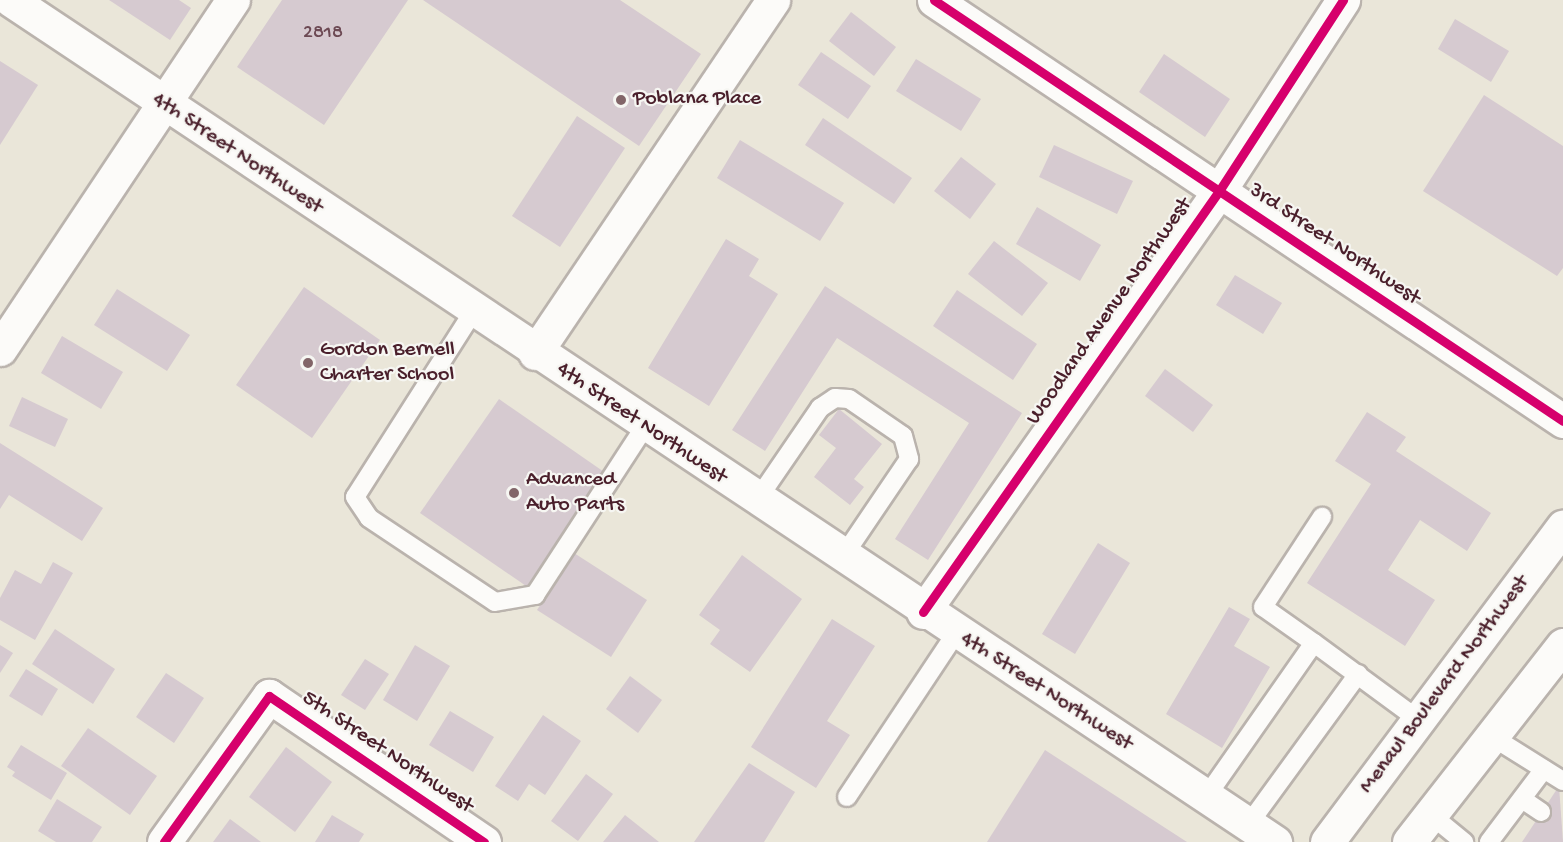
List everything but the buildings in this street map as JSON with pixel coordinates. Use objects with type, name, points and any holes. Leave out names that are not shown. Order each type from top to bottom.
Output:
[{"type":"street","name":"4th Street Northwest","points":[[11,0],[165,106],[923,612],[1262,833]]},
{"type":"street","points":[[0,349],[165,106],[233,0]]},
{"type":"street","points":[[535,353],[773,0]]},
{"type":"street","name":"3rd Street Northwest","points":[[934,0],[1563,421]]},
{"type":"street","name":"Woodland Avenue Northwest","points":[[923,612],[1219,191],[1343,0]]},
{"type":"street","name":"Menaul Boulevard Northwest","points":[[1327,842],[1563,527]]},
{"type":"street","points":[[1409,842],[1563,645]]},
{"type":"street","name":"5th Street Northwest","points":[[164,842],[269,696],[484,842]]},
{"type":"lane","points":[[473,312],[355,497],[369,518],[495,602],[535,595],[645,426]]},
{"type":"lane","points":[[757,500],[820,408],[835,398],[849,399],[903,436],[909,459],[842,558]]},
{"type":"lane","points":[[1322,516],[1263,607],[1419,720]]},
{"type":"lane","points":[[847,797],[956,633]]},
{"type":"lane","points":[[1206,797],[1314,643]]},
{"type":"lane","points":[[1262,833],[1358,675]]},
{"type":"lane","points":[[1491,736],[1563,781]]},
{"type":"lane","points":[[1489,842],[1544,769]]},
{"type":"lane","points":[[1522,799],[1541,812]]},
{"type":"lane","points":[[1431,815],[1464,842]]},
{"type":"cycle path","points":[[934,0],[1563,421]]},
{"type":"cycle path","points":[[923,612],[1219,191],[1343,0]]},
{"type":"cycle path","points":[[164,842],[269,696],[484,842]]},
{"type":"place","name":"Poblana Place","points":[[621,100]]},
{"type":"place","name":"Gordon Bernell Charter School","points":[[308,363]]},
{"type":"place","name":"Advanced Auto Parts","points":[[514,493]]}]
